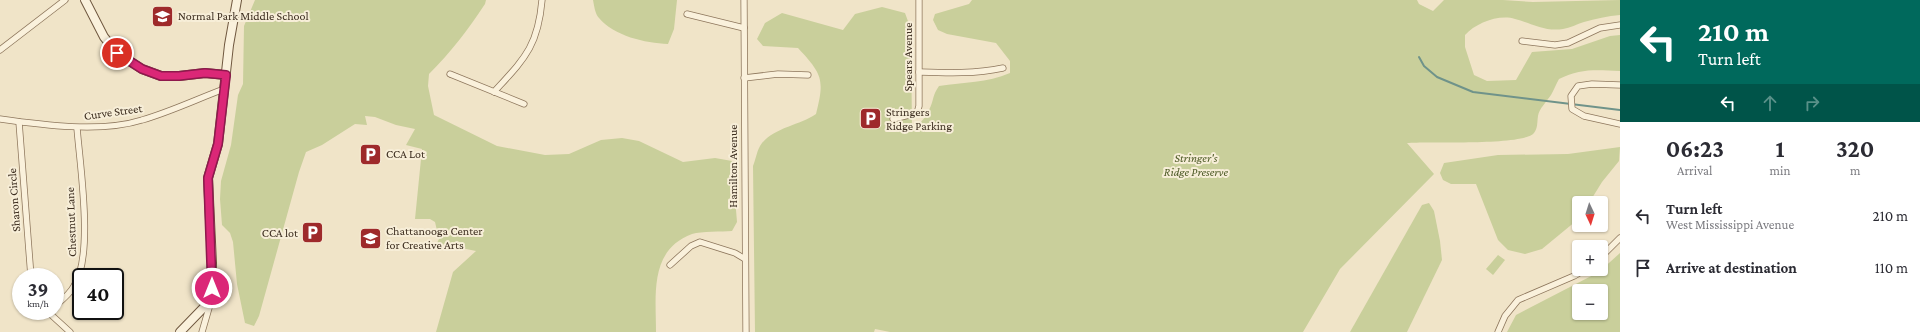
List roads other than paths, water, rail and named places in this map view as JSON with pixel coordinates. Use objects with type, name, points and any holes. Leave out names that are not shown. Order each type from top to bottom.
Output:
[{"type":"street","points":[[0,50],[65,0]]},
{"type":"street","points":[[85,0],[104,37],[117,53],[142,69],[161,76],[179,76],[205,73],[226,75]]},
{"type":"street","points":[[202,332],[211,300],[212,263],[208,178],[218,144],[229,44],[237,0]]},
{"type":"street","points":[[494,92],[519,65],[531,47],[537,33],[542,0]]},
{"type":"street","name":"Hamilton Avenue","points":[[744,0],[746,332]]},
{"type":"street","name":"Spears Avenue","points":[[893,119],[917,114],[919,106],[919,0]]},
{"type":"street","points":[[687,14],[744,28]]},
{"type":"street","points":[[1522,41],[1555,45],[1568,43],[1600,28],[1620,25]]},
{"type":"street","points":[[919,72],[985,72],[1003,68]]},
{"type":"street","points":[[450,74],[524,104]]},
{"type":"street","points":[[744,78],[778,74],[808,75]]},
{"type":"street","points":[[1620,85],[1592,84],[1578,86],[1571,96],[1572,109],[1584,116],[1620,124]]},
{"type":"street","name":"Curve Street","points":[[0,119],[77,128],[141,121],[224,89]]},
{"type":"street","name":"Sharon Circle","points":[[19,122],[30,268]]},
{"type":"street","name":"Chestnut Lane","points":[[64,297],[75,286],[84,260],[85,232],[77,128]]},
{"type":"street","points":[[1608,250],[1620,238]]},
{"type":"street","points":[[670,265],[691,246],[700,242],[735,253],[745,259]]},
{"type":"street","points":[[1498,332],[1505,316],[1518,300],[1574,276]]},
{"type":"street","points":[[180,332],[211,300]]},
{"type":"street","points":[[57,320],[70,332]]},
{"type":"waterway","points":[[1419,57],[1424,66],[1437,77],[1473,92],[1620,110]]},
{"type":"place","name":"Normal Park Middle School","points":[[163,16]]},
{"type":"place","name":"Stringers Ridge Parking","points":[[870,119]]},
{"type":"place","name":"CCA Lot","points":[[371,154]]},
{"type":"place","name":"CCA lot","points":[[313,233]]},
{"type":"place","name":"Chattanooga Center for Creative Arts","points":[[370,238]]},
{"type":"park label","name":"Stringer's Ridge Preserve","points":[[1196,165]]}]
